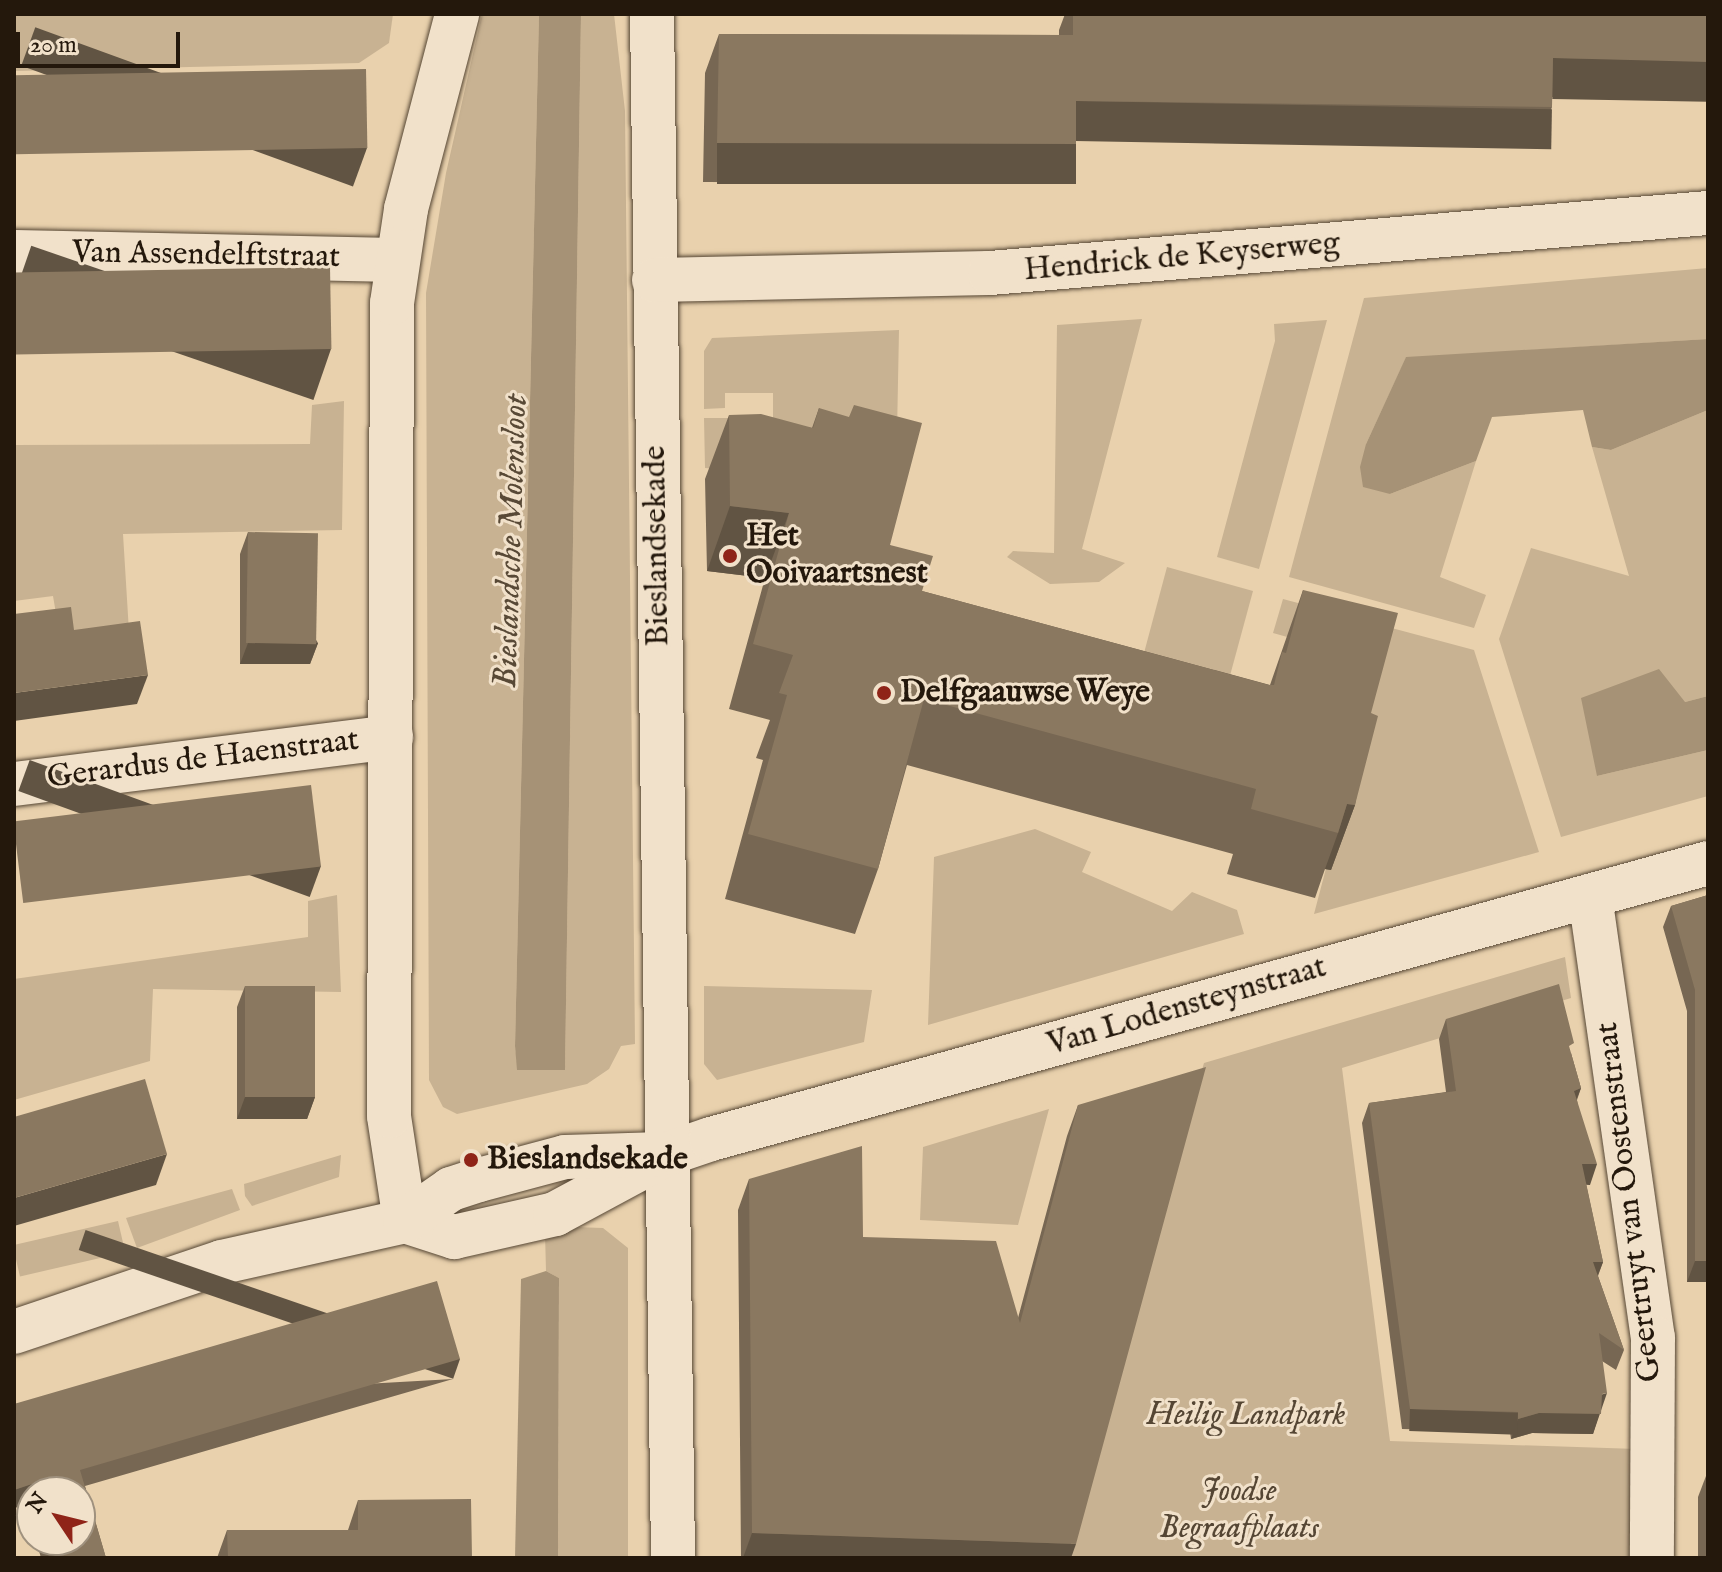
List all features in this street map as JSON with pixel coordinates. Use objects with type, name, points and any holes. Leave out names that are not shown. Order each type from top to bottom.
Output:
[{"type":"street","points":[[14,1332],[222,1262],[405,1221],[389,1116],[392,319],[397,260],[457,14]]},
{"type":"street","name":"Bieslandsekade","points":[[652,14],[673,1558]]},
{"type":"street","name":"Hendrick de Keyserweg","points":[[654,280],[990,273],[1708,213]]},
{"type":"street","name":"Van Assendelftstraat","points":[[14,252],[397,260]]},
{"type":"street","name":"Gerardus de Haenstraat","points":[[14,784],[391,737]]},
{"type":"street","name":"Van Lodensteynstraat","points":[[405,1221],[454,1237],[555,1214],[667,1154],[1708,863]]},
{"type":"street","name":"Geertruyt van Oostenstraat","points":[[1590,896],[1653,1337],[1652,1558]]},
{"type":"green space","points":[[14,14],[393,14],[389,43],[359,63],[14,71]]},
{"type":"green space","points":[[482,14],[539,14],[515,1046],[518,1070],[526,1070],[565,1069],[581,14],[614,14],[625,111],[635,1044],[621,1046],[609,1069],[587,1084],[457,1114],[443,1107],[429,1080],[426,293],[446,173]]},
{"type":"green space","points":[[1708,268],[1708,339],[1406,358],[1366,444],[1390,494],[1476,461],[1440,577],[1486,595],[1474,628],[1289,577],[1364,298]]},
{"type":"green space","points":[[1142,319],[1082,549],[1125,563],[1099,582],[1050,584],[1007,557],[1013,551],[1054,553],[1057,325]]},
{"type":"green space","points":[[1327,320],[1259,569],[1217,557],[1275,341],[1274,324]]},
{"type":"green space","points":[[899,330],[896,485],[705,468],[704,418],[773,418],[773,393],[725,393],[725,408],[704,409],[704,351],[712,338]]},
{"type":"green space","points":[[344,401],[342,530],[123,534],[130,648],[64,661],[53,596],[14,601],[14,445],[310,444],[312,405]]},
{"type":"green space","points":[[1708,410],[1708,696],[1685,702],[1597,776],[1708,750],[1708,796],[1561,837],[1499,639],[1531,548],[1629,576],[1592,447],[1611,450]]},
{"type":"green space","points":[[1167,567],[1253,591],[1222,705],[1144,653]]},
{"type":"green space","points":[[1283,599],[1474,650],[1539,852],[1314,914],[1380,663],[1273,633]]},
{"type":"green space","points":[[1035,829],[1091,852],[1082,872],[1172,911],[1192,892],[1237,910],[1244,934],[928,1025],[934,857]]},
{"type":"green space","points":[[337,895],[341,992],[153,989],[150,1061],[14,1100],[14,979],[308,937],[308,901]]},
{"type":"green space","name":"Heilig Landpark","points":[[1565,957],[1571,998],[1342,1068],[1390,1441],[1637,1449],[1634,1558],[1056,1558],[1204,1063]]},
{"type":"green space","points":[[704,986],[872,990],[864,1042],[717,1080],[704,1064]]},
{"type":"green space","points":[[1049,1109],[1018,1225],[920,1220],[923,1147]]},
{"type":"green space","points":[[341,1155],[339,1177],[252,1206],[245,1196],[244,1184]]},
{"type":"green space","points":[[232,1189],[240,1210],[137,1248],[126,1218]]},
{"type":"green space","points":[[118,1221],[125,1252],[20,1276],[14,1245]]},
{"type":"green space","points":[[574,1227],[603,1228],[628,1248],[628,1558],[558,1558],[559,1278],[546,1271],[545,1233]]},
{"type":"shaded area","points":[[539,14],[581,14],[565,1070],[517,1070],[515,1046]]},
{"type":"shaded area","points":[[1708,339],[1708,410],[1611,450],[1592,447],[1583,410],[1492,417],[1476,461],[1390,494],[1363,487],[1360,467],[1366,444],[1406,357]]},
{"type":"shaded area","points":[[1659,669],[1685,702],[1708,696],[1708,750],[1597,776],[1581,698]]},
{"type":"shaded area","points":[[546,1271],[559,1278],[558,1558],[515,1558],[521,1279]]},
{"type":"building","points":[[1073,14],[1708,14],[1708,62],[1553,58],[1552,107],[1076,101],[1076,144],[717,143],[719,34],[1073,35]]},
{"type":"building","points":[[366,69],[367,148],[15,154],[14,75]]},
{"type":"building","points":[[330,267],[331,349],[15,355],[14,273]]},
{"type":"building","points":[[854,405],[922,423],[890,545],[933,556],[922,591],[1269,685],[1274,685],[1282,652],[1286,653],[1303,590],[1398,613],[1371,713],[1378,716],[1355,805],[1347,804],[1338,833],[1251,809],[1256,789],[924,699],[878,869],[748,834],[787,695],[779,693],[793,655],[753,644],[789,513],[730,506],[729,415],[761,414],[813,428],[819,408],[849,417]]},
{"type":"building","points":[[248,532],[318,533],[316,644],[246,643]]},
{"type":"building","points":[[71,607],[74,630],[140,621],[148,675],[14,693],[14,614]]},
{"type":"building","points":[[311,785],[321,866],[23,903],[14,821]]},
{"type":"building","points":[[1708,895],[1708,1261],[1695,1261],[1695,990],[1671,906]]},
{"type":"building","points":[[1559,984],[1574,1043],[1569,1046],[1581,1088],[1574,1091],[1597,1164],[1582,1164],[1603,1262],[1593,1262],[1624,1350],[1599,1333],[1607,1393],[1602,1394],[1601,1414],[1539,1413],[1518,1419],[1518,1412],[1410,1409],[1369,1103],[1456,1091],[1446,1019]]},
{"type":"building","points":[[245,986],[315,986],[315,1097],[245,1097]]},
{"type":"building","points":[[1206,1067],[1076,1544],[752,1533],[749,1179],[862,1146],[863,1237],[996,1241],[1020,1323],[1078,1105]]},
{"type":"building","points":[[145,1079],[167,1154],[14,1198],[14,1117]]},
{"type":"building","points":[[437,1281],[460,1359],[80,1470],[82,1476],[16,1476],[14,1490],[14,1404]]},
{"type":"building","points":[[1708,1476],[1708,1558],[1706,1558]]},
{"type":"building","points":[[471,1499],[472,1558],[228,1558],[227,1530],[358,1530],[358,1500]]},
{"type":"building","points":[[96,1524],[106,1558],[55,1558],[96,1556]]},
{"type":"place","name":"Het Ooivaartsnest","points":[[730,556]]},
{"type":"place","name":"Delfgaauwse Weye","points":[[884,693]]},
{"type":"place","name":"Bieslandsekade","points":[[471,1160]]},
{"type":"water label","name":"Bieslandsche Molensloot","points":[[511,541]]},
{"type":"park label","name":"Joodse Begraafplaats","points":[[1239,1512]]}]
